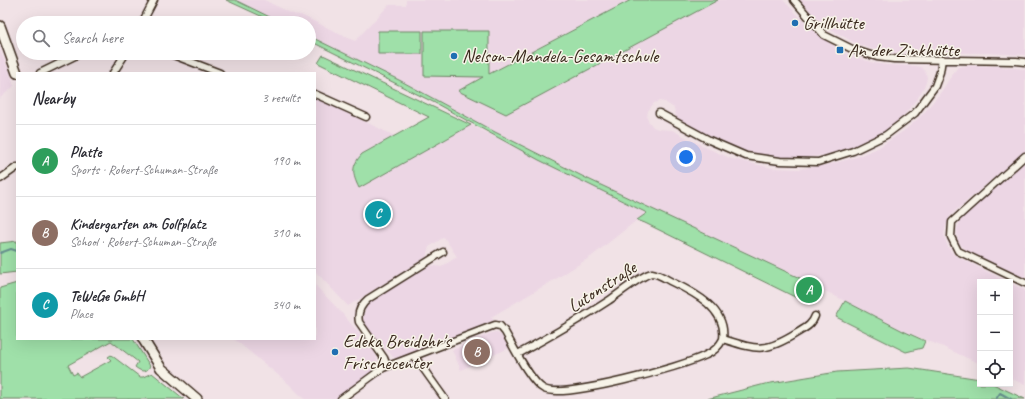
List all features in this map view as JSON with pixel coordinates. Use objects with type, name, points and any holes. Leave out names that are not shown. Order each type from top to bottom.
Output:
[{"type":"main road","points":[[0,26],[17,72]]},
{"type":"main road","points":[[144,340],[161,368],[197,399]]},
{"type":"street","points":[[146,16],[154,0]]},
{"type":"street","points":[[794,0],[824,35],[852,49],[878,57],[894,59],[1016,60],[1025,62]]},
{"type":"street","points":[[42,72],[67,60]]},
{"type":"street","points":[[114,72],[122,60]]},
{"type":"street","points":[[186,60],[217,72]]},
{"type":"street","points":[[659,113],[709,140],[746,156],[780,161],[818,162],[853,151],[886,135],[915,113],[935,86],[942,60]]},
{"type":"street","points":[[316,94],[366,117]]},
{"type":"street","points":[[1025,156],[952,222],[951,237],[958,252],[1025,283]]},
{"type":"street","points":[[0,179],[16,168]]},
{"type":"street","points":[[383,368],[385,360],[359,322],[358,317],[360,308],[368,299],[443,252]]},
{"type":"street","name":"Lutonstraße","points":[[518,354],[555,334],[608,301],[645,275],[652,272],[690,291],[714,310],[723,326],[723,339]]},
{"type":"street","points":[[341,399],[383,368],[495,325],[502,328],[531,376],[539,386],[549,391],[561,392],[615,383],[689,362],[713,351],[718,347],[723,339],[756,348],[769,347],[784,341],[811,325],[815,316]]},
{"type":"street","points":[[415,356],[446,399]]},
{"type":"shaded area","points":[[235,0],[264,0],[293,14],[303,16],[268,16]]},
{"type":"shaded area","points":[[406,0],[631,0],[494,71],[718,0],[783,0],[814,32],[842,52],[874,63],[915,66],[921,67],[925,71],[927,77],[926,83],[919,96],[901,119],[884,132],[852,148],[811,157],[782,158],[765,156],[737,149],[682,123],[677,119],[674,108],[665,102],[659,101],[654,103],[648,111],[647,117],[653,127],[672,130],[732,159],[772,168],[799,169],[827,165],[857,157],[878,148],[905,130],[923,114],[941,92],[958,67],[993,66],[1025,69],[1025,151],[954,212],[949,218],[944,234],[949,249],[954,255],[1002,279],[977,279],[977,363],[903,331],[806,281],[637,203],[495,132],[401,81],[316,39],[316,22],[355,41],[389,5],[406,5]]},
{"type":"shaded area","points":[[800,0],[1025,0],[1025,55],[893,52],[871,49],[853,42],[829,28]]},
{"type":"shaded area","points":[[0,50],[14,86],[0,98]]},
{"type":"shaded area","points":[[316,98],[395,136],[362,154],[359,188],[471,125],[647,213],[592,256],[491,317],[494,320],[405,360],[393,357],[366,326],[363,319],[366,308],[370,302],[431,265],[441,267],[457,257],[444,237],[429,247],[426,257],[348,306],[316,272]]},
{"type":"shaded area","points":[[1025,162],[1025,278],[967,251],[958,240],[957,230],[960,221],[966,213]]},
{"type":"shaded area","points":[[1013,284],[1025,290],[1025,385],[1013,379]]},
{"type":"shaded area","points":[[316,286],[340,311],[374,351],[377,359],[376,367],[370,374],[334,399],[304,399],[288,383],[235,340],[316,340]]},
{"type":"shaded area","points":[[495,332],[501,335],[509,348],[461,370],[452,350]]},
{"type":"green space","points":[[226,0],[235,0],[268,16],[261,16]]},
{"type":"green space","points":[[631,0],[718,0],[506,114],[458,91],[483,77],[424,76],[424,31],[489,31],[489,74]]},
{"type":"green space","points":[[378,31],[422,31],[422,54],[378,54]]},
{"type":"green space","points":[[316,39],[401,81],[495,132],[588,179],[806,281],[797,298],[637,220],[647,213],[539,160],[435,103],[316,44]]},
{"type":"green space","points":[[323,55],[471,125],[359,188],[354,174],[354,166],[358,158],[362,154],[429,117],[318,63]]},
{"type":"green space","points":[[16,241],[16,272],[0,274],[0,243]]},
{"type":"green space","points":[[16,283],[16,340],[134,340],[150,366],[147,370],[141,371],[135,367],[138,362],[111,341],[68,365],[73,375],[77,373],[80,377],[111,360],[108,357],[111,355],[140,377],[152,373],[184,399],[0,399],[0,288]]},
{"type":"green space","points":[[845,301],[925,341],[922,348],[906,352],[836,317]]},
{"type":"green space","points":[[909,368],[977,379],[977,387],[999,387],[1025,399],[707,399],[765,384],[837,372]]},
{"type":"waterway","points":[[0,253],[11,249],[16,251]]},
{"type":"waterway","points":[[996,399],[1000,393],[1011,399]]},
{"type":"place","name":"Grillhütte","points":[[795,23]]},
{"type":"place","name":"An der Zinkhütte","points":[[840,50]]},
{"type":"place","name":"Nelson-Mandela-Gesamtschule","points":[[454,56]]},
{"type":"place","name":"TeWeGe GmbH","points":[[378,214]]},
{"type":"place","name":"Platte","points":[[809,290]]},
{"type":"place","name":"Edeka Breidohr's Frischecenter","points":[[335,352]]},
{"type":"place","name":"Kindergarten am Golfplatz","points":[[477,352]]}]
